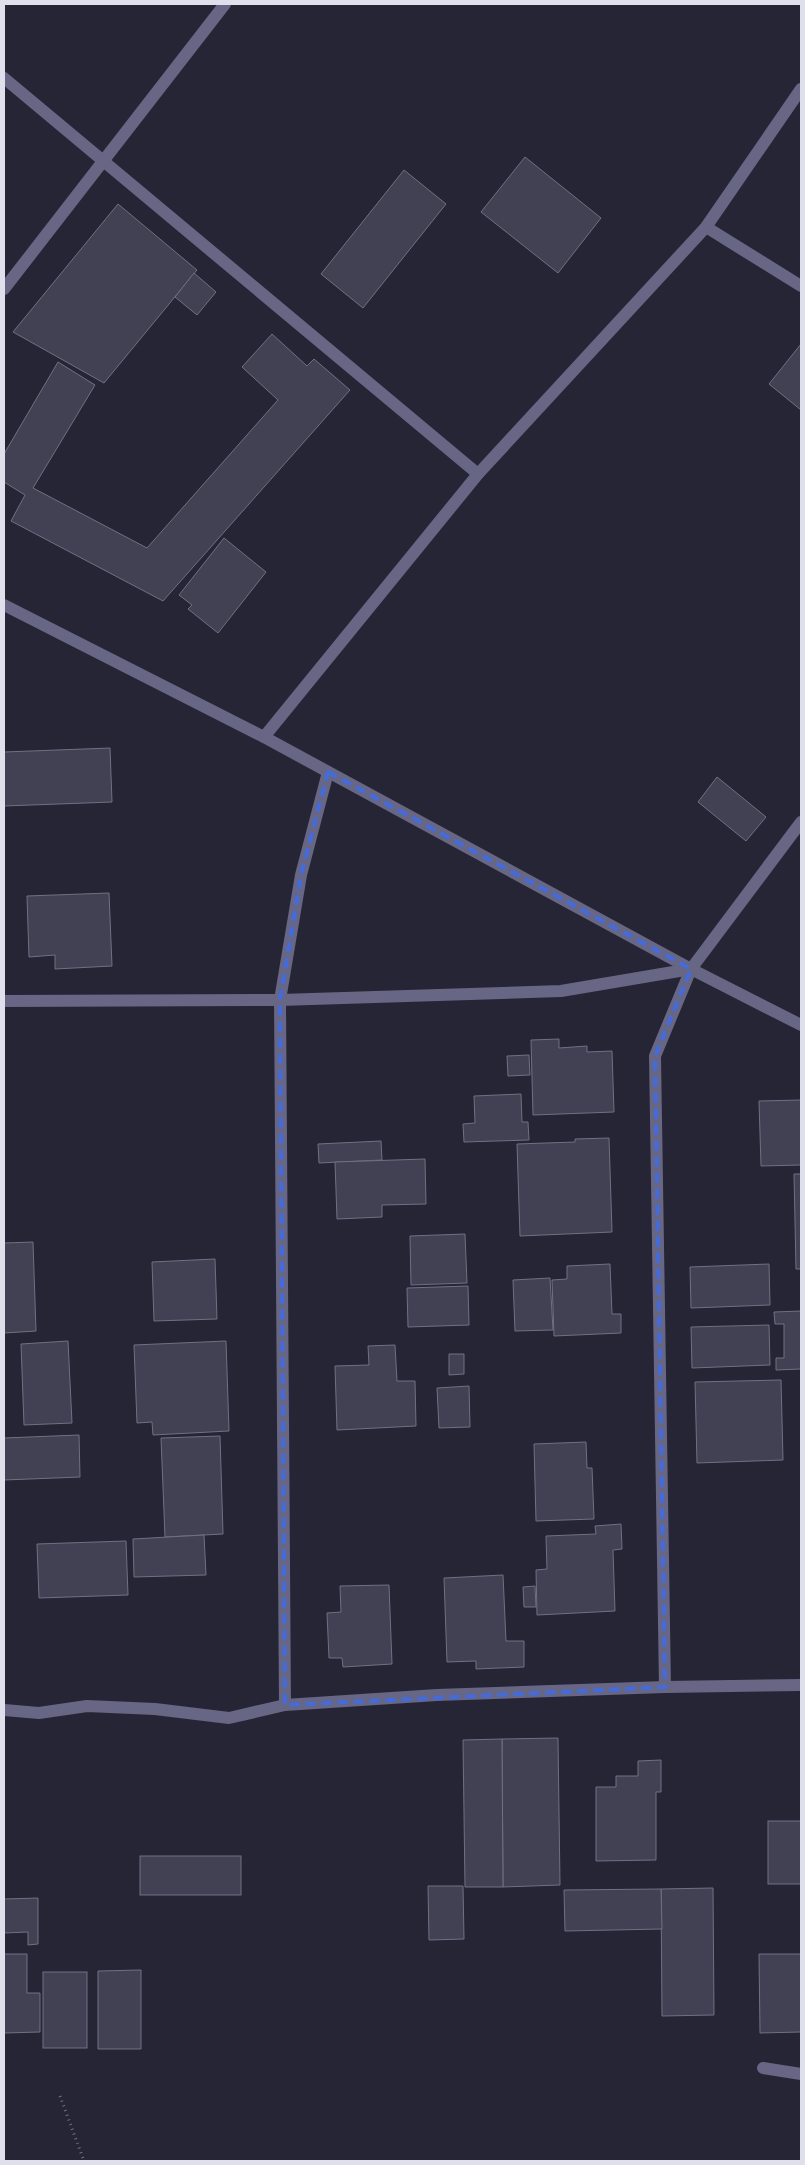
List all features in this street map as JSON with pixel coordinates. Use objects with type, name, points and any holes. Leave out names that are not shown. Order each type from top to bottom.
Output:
[{"type":"street","points":[[4,289],[226,4]]},
{"type":"street","points":[[4,78],[478,474]]},
{"type":"street","points":[[264,737],[478,474],[706,227],[801,89]]},
{"type":"street","points":[[706,227],[801,286]]},
{"type":"street","points":[[4,605],[264,737],[691,969],[801,1026]]},
{"type":"street","points":[[285,1705],[280,1000],[301,875],[328,772]]},
{"type":"street","points":[[665,1687],[655,1056],[691,969],[801,822]]},
{"type":"street","points":[[4,1001],[280,1000],[561,991],[691,969]]},
{"type":"street","points":[[4,1710],[39,1713],[87,1706],[155,1709],[229,1718],[285,1705],[437,1695],[665,1687],[801,1685]]},
{"type":"street","points":[[763,2068],[801,2074]]},
{"type":"path","points":[[60,2096],[84,2161]]},
{"type":"highlighted area","points":[[328,772],[691,969],[655,1056],[665,1687],[285,1705],[280,1000],[301,875]]},
{"type":"building","points":[[525,157],[601,218],[558,273],[481,212]]},
{"type":"building","points":[[404,170],[446,204],[363,308],[321,274]]},
{"type":"building","points":[[118,204],[197,270],[104,383],[13,332]]},
{"type":"building","points":[[194,273],[216,292],[197,315],[175,297]]},
{"type":"building","points":[[272,334],[307,366],[314,359],[350,390],[163,601],[11,521],[25,495],[4,482],[4,454],[58,362],[95,385],[33,488],[147,548],[278,400],[242,367]]},
{"type":"building","points":[[801,344],[801,410],[769,384]]},
{"type":"building","points":[[224,538],[266,572],[218,633],[188,609],[192,605],[179,595]]},
{"type":"building","points":[[110,748],[112,802],[4,806],[4,752]]},
{"type":"building","points":[[717,777],[766,817],[746,841],[698,802]]},
{"type":"building","points":[[109,893],[112,966],[55,969],[55,955],[29,957],[27,896]]},
{"type":"building","points":[[559,1039],[559,1048],[587,1046],[587,1052],[612,1051],[614,1112],[533,1115],[531,1040]]},
{"type":"building","points":[[529,1055],[530,1075],[508,1076],[507,1056]]},
{"type":"building","points":[[521,1094],[522,1122],[528,1122],[529,1140],[464,1142],[463,1124],[475,1123],[474,1096]]},
{"type":"building","points":[[801,1100],[801,1165],[761,1166],[759,1101]]},
{"type":"building","points":[[609,1138],[612,1232],[520,1236],[517,1144],[575,1142],[575,1139]]},
{"type":"building","points":[[381,1141],[382,1160],[319,1163],[318,1144]]},
{"type":"building","points":[[425,1159],[426,1204],[382,1205],[382,1217],[337,1219],[335,1162]]},
{"type":"building","points":[[794,1174],[801,1174],[801,1269],[796,1269]]},
{"type":"building","points":[[465,1234],[467,1283],[411,1285],[410,1236]]},
{"type":"building","points":[[33,1242],[36,1331],[4,1333],[4,1243]]},
{"type":"building","points":[[215,1259],[217,1319],[154,1321],[152,1262]]},
{"type":"building","points":[[610,1264],[612,1314],[621,1314],[621,1333],[554,1336],[552,1280],[567,1279],[567,1266]]},
{"type":"building","points":[[769,1264],[770,1305],[691,1308],[690,1267]]},
{"type":"building","points":[[550,1278],[553,1330],[515,1331],[513,1280]]},
{"type":"building","points":[[468,1286],[469,1325],[408,1327],[407,1288]]},
{"type":"building","points":[[801,1311],[801,1369],[776,1370],[776,1358],[784,1358],[784,1324],[775,1324],[774,1312]]},
{"type":"building","points":[[769,1325],[770,1365],[692,1368],[691,1327]]},
{"type":"building","points":[[68,1341],[72,1423],[24,1425],[21,1344]]},
{"type":"building","points":[[226,1341],[229,1431],[153,1435],[152,1422],[137,1423],[134,1345]]},
{"type":"building","points":[[395,1345],[397,1381],[415,1381],[416,1426],[337,1430],[335,1366],[369,1365],[368,1346]]},
{"type":"building","points":[[449,1354],[464,1354],[464,1374],[449,1375]]},
{"type":"building","points":[[781,1380],[783,1460],[697,1463],[695,1382]]},
{"type":"building","points":[[469,1386],[470,1427],[439,1428],[437,1388]]},
{"type":"building","points":[[79,1435],[80,1477],[4,1480],[4,1438]]},
{"type":"building","points":[[220,1436],[223,1534],[165,1537],[161,1438]]},
{"type":"building","points":[[586,1442],[587,1468],[592,1468],[594,1519],[536,1521],[534,1444]]},
{"type":"building","points":[[621,1524],[622,1549],[613,1550],[615,1611],[537,1615],[536,1570],[547,1569],[546,1536],[596,1534],[595,1526]]},
{"type":"building","points":[[204,1535],[206,1575],[134,1577],[133,1539]]},
{"type":"building","points":[[126,1541],[128,1595],[39,1598],[37,1544]]},
{"type":"building","points":[[503,1575],[506,1641],[524,1641],[524,1667],[476,1669],[476,1661],[447,1662],[444,1578]]},
{"type":"building","points":[[389,1585],[392,1664],[343,1667],[342,1658],[329,1658],[327,1613],[341,1612],[340,1586]]},
{"type":"building","points":[[535,1586],[536,1607],[524,1607],[523,1587]]},
{"type":"building","points":[[558,1738],[560,1885],[503,1887],[502,1739]]},
{"type":"building","points":[[502,1739],[503,1887],[465,1887],[463,1740]]},
{"type":"building","points":[[661,1760],[661,1792],[656,1792],[656,1860],[596,1861],[596,1787],[616,1787],[616,1776],[638,1776],[638,1761]]},
{"type":"building","points":[[768,1821],[801,1821],[801,1884],[768,1884]]},
{"type":"building","points":[[140,1856],[241,1856],[241,1895],[140,1895]]},
{"type":"building","points":[[428,1886],[463,1886],[464,1939],[429,1940]]},
{"type":"building","points":[[713,1888],[714,2015],[662,2016],[661,1889]]},
{"type":"building","points":[[661,1889],[662,1929],[565,1931],[564,1890]]},
{"type":"building","points":[[38,1898],[38,1944],[28,1945],[28,1932],[4,1933],[4,1899]]},
{"type":"building","points":[[4,1954],[27,1954],[27,1993],[40,1993],[40,2032],[4,2033]]},
{"type":"building","points":[[759,1954],[801,1954],[801,2032],[760,2033]]},
{"type":"building","points":[[141,1970],[141,2049],[98,2049],[98,1971]]},
{"type":"building","points":[[43,1972],[87,1972],[87,2048],[43,2048]]}]
